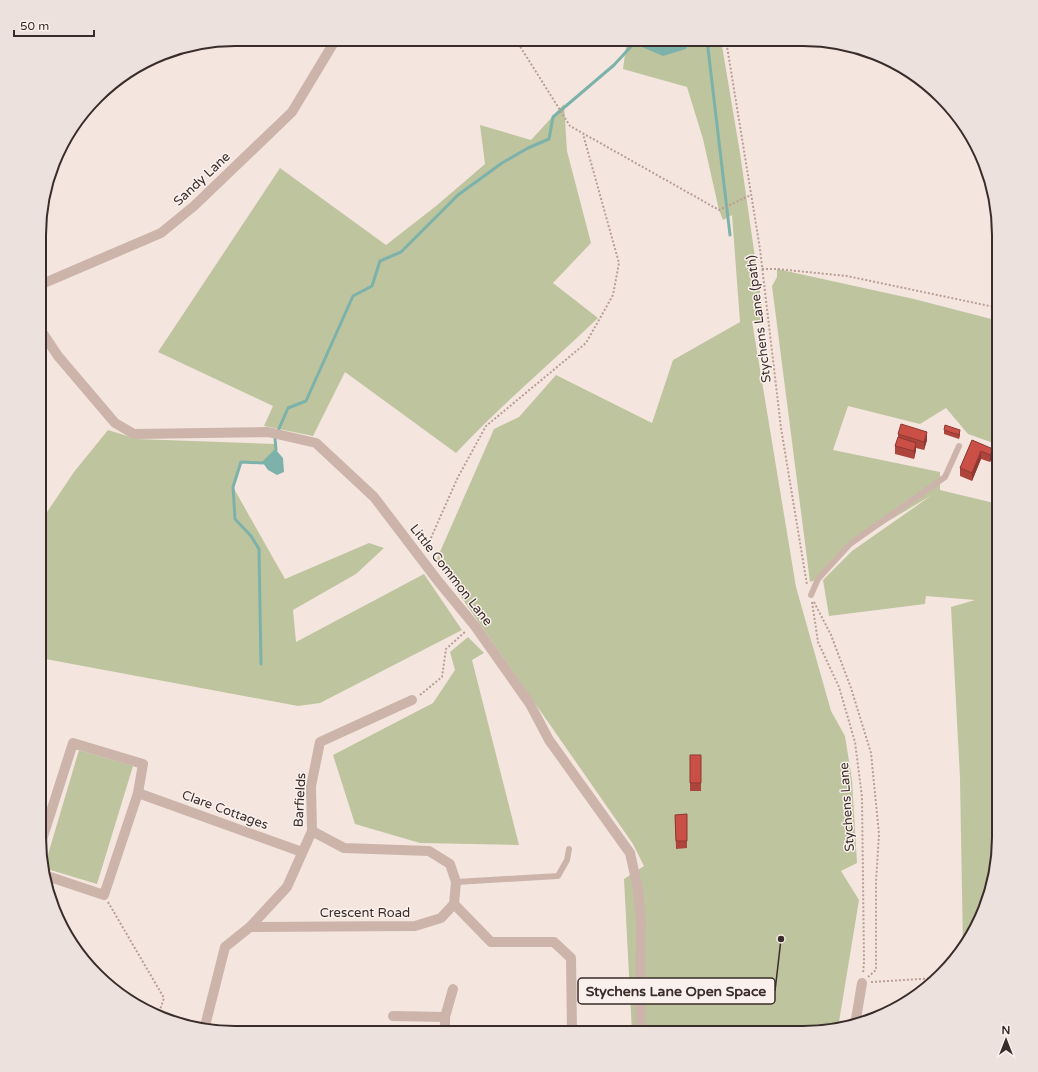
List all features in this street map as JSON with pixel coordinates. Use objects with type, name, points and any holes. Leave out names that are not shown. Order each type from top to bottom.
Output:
[{"type":"street","name":"Sandy Lane","points":[[46,282],[162,233],[194,206],[292,112],[332,46]]},
{"type":"street","name":"Little Common Lane","points":[[46,338],[58,356],[115,424],[134,434],[268,432],[316,443],[374,497],[475,626],[530,704],[550,740],[630,853],[638,889],[641,922],[640,1026]]},
{"type":"street","name":"Barfields","points":[[206,1023],[225,947],[250,926],[287,888],[312,831],[311,786],[320,742],[412,700]]},
{"type":"street","points":[[46,827],[73,743],[142,764],[138,793],[104,895],[50,876]]},
{"type":"street","name":"Clare Cottages","points":[[138,793],[302,852]]},
{"type":"street","points":[[312,831],[344,848],[429,851],[450,864],[456,882],[454,904],[491,942],[554,942],[571,958],[572,1026]]},
{"type":"street","name":"Crescent Road","points":[[250,926],[415,926],[441,918],[454,904]]},
{"type":"street","points":[[856,1019],[862,983]]},
{"type":"street","points":[[445,1026],[445,1017],[453,989]]},
{"type":"street","points":[[393,1016],[445,1017]]},
{"type":"lane","points":[[811,595],[818,578],[850,544],[945,476],[959,446]]},
{"type":"lane","points":[[456,882],[558,876],[567,860],[568,849]]},
{"type":"path","points":[[520,46],[570,126],[719,210],[751,195]]},
{"type":"path","name":"Stychens Lane (path)","points":[[727,46],[762,269],[781,428],[807,586],[811,595]]},
{"type":"path","points":[[422,560],[458,477],[486,426],[586,342],[613,295],[619,263],[583,134]]},
{"type":"path","points":[[762,269],[777,269],[847,276],[992,307]]},
{"type":"path","points":[[811,595],[831,635],[849,682],[871,753],[879,834],[876,882],[876,970],[862,983]]},
{"type":"path","name":"Stychens Lane","points":[[811,595],[818,642],[839,687],[854,742],[862,797],[864,962],[862,983]]},
{"type":"path","points":[[412,700],[442,677],[446,649],[464,633],[475,626]]},
{"type":"path","points":[[104,895],[164,998],[160,1010]]},
{"type":"path","points":[[862,983],[928,979]]},
{"type":"green space","points":[[626,46],[686,49],[688,46],[722,46],[740,153],[764,320],[752,321],[796,587],[831,711],[845,736],[852,780],[857,863],[841,871],[859,900],[839,1022],[815,1026],[632,1026],[624,879],[644,866],[633,844],[436,561],[494,429],[519,417],[556,375],[652,423],[673,360],[740,322],[732,215],[723,220],[719,210],[703,139],[687,87],[623,69]],"holes":[[[690,763],[701,791],[690,790]]]},
{"type":"green space","points":[[564,104],[567,151],[591,243],[553,283],[598,318],[508,401],[456,453],[345,372],[313,436],[264,426],[273,406],[158,352],[280,168],[386,245],[436,206],[485,164],[480,125],[531,140]]},
{"type":"green space","points":[[777,269],[914,299],[992,319],[992,443],[968,434],[946,408],[920,424],[848,406],[833,450],[940,472],[940,490],[992,503],[992,849],[986,886],[978,909],[963,938],[960,778],[951,607],[975,600],[926,596],[925,604],[829,616],[823,580],[852,551],[932,495],[850,544],[818,579],[810,582],[772,286],[777,277]]},
{"type":"green space","points":[[108,430],[137,439],[275,444],[276,450],[263,463],[241,462],[233,487],[285,579],[369,543],[384,548],[356,574],[293,610],[296,642],[424,574],[462,630],[320,703],[298,706],[46,659],[46,514],[74,472]]},
{"type":"green space","points":[[468,637],[484,653],[472,660],[519,845],[420,843],[355,824],[333,755],[433,703],[455,670],[450,652]]},
{"type":"green space","points":[[79,750],[133,766],[97,884],[49,870],[47,857]]},
{"type":"water","points":[[688,46],[686,49],[663,56],[642,47]]},
{"type":"water","points":[[276,450],[283,458],[284,472],[277,475],[268,470],[263,463]]},
{"type":"building","points":[[901,424],[927,432],[924,442],[898,434]]},
{"type":"building","points":[[945,425],[960,430],[959,435],[944,430]]},
{"type":"building","points":[[898,437],[916,443],[914,451],[895,446]]},
{"type":"building","points":[[972,440],[992,449],[990,455],[981,451],[972,473],[960,468]]},
{"type":"building","points":[[690,755],[701,755],[701,783],[690,783]]},
{"type":"building","points":[[687,814],[687,841],[676,841],[675,815]]},
{"type":"waterway","points":[[278,431],[288,408],[306,401],[353,296],[372,286],[380,261],[401,252],[458,195],[502,163],[528,148],[549,139],[553,117],[614,65],[631,46]]},
{"type":"waterway","points":[[708,46],[730,235]]},
{"type":"waterway","points":[[261,664],[259,549],[251,536],[235,519],[233,487],[241,462],[263,463],[276,450],[275,438]]},
{"type":"place","name":"Stychens Lane Open Space","points":[[781,939]]}]
